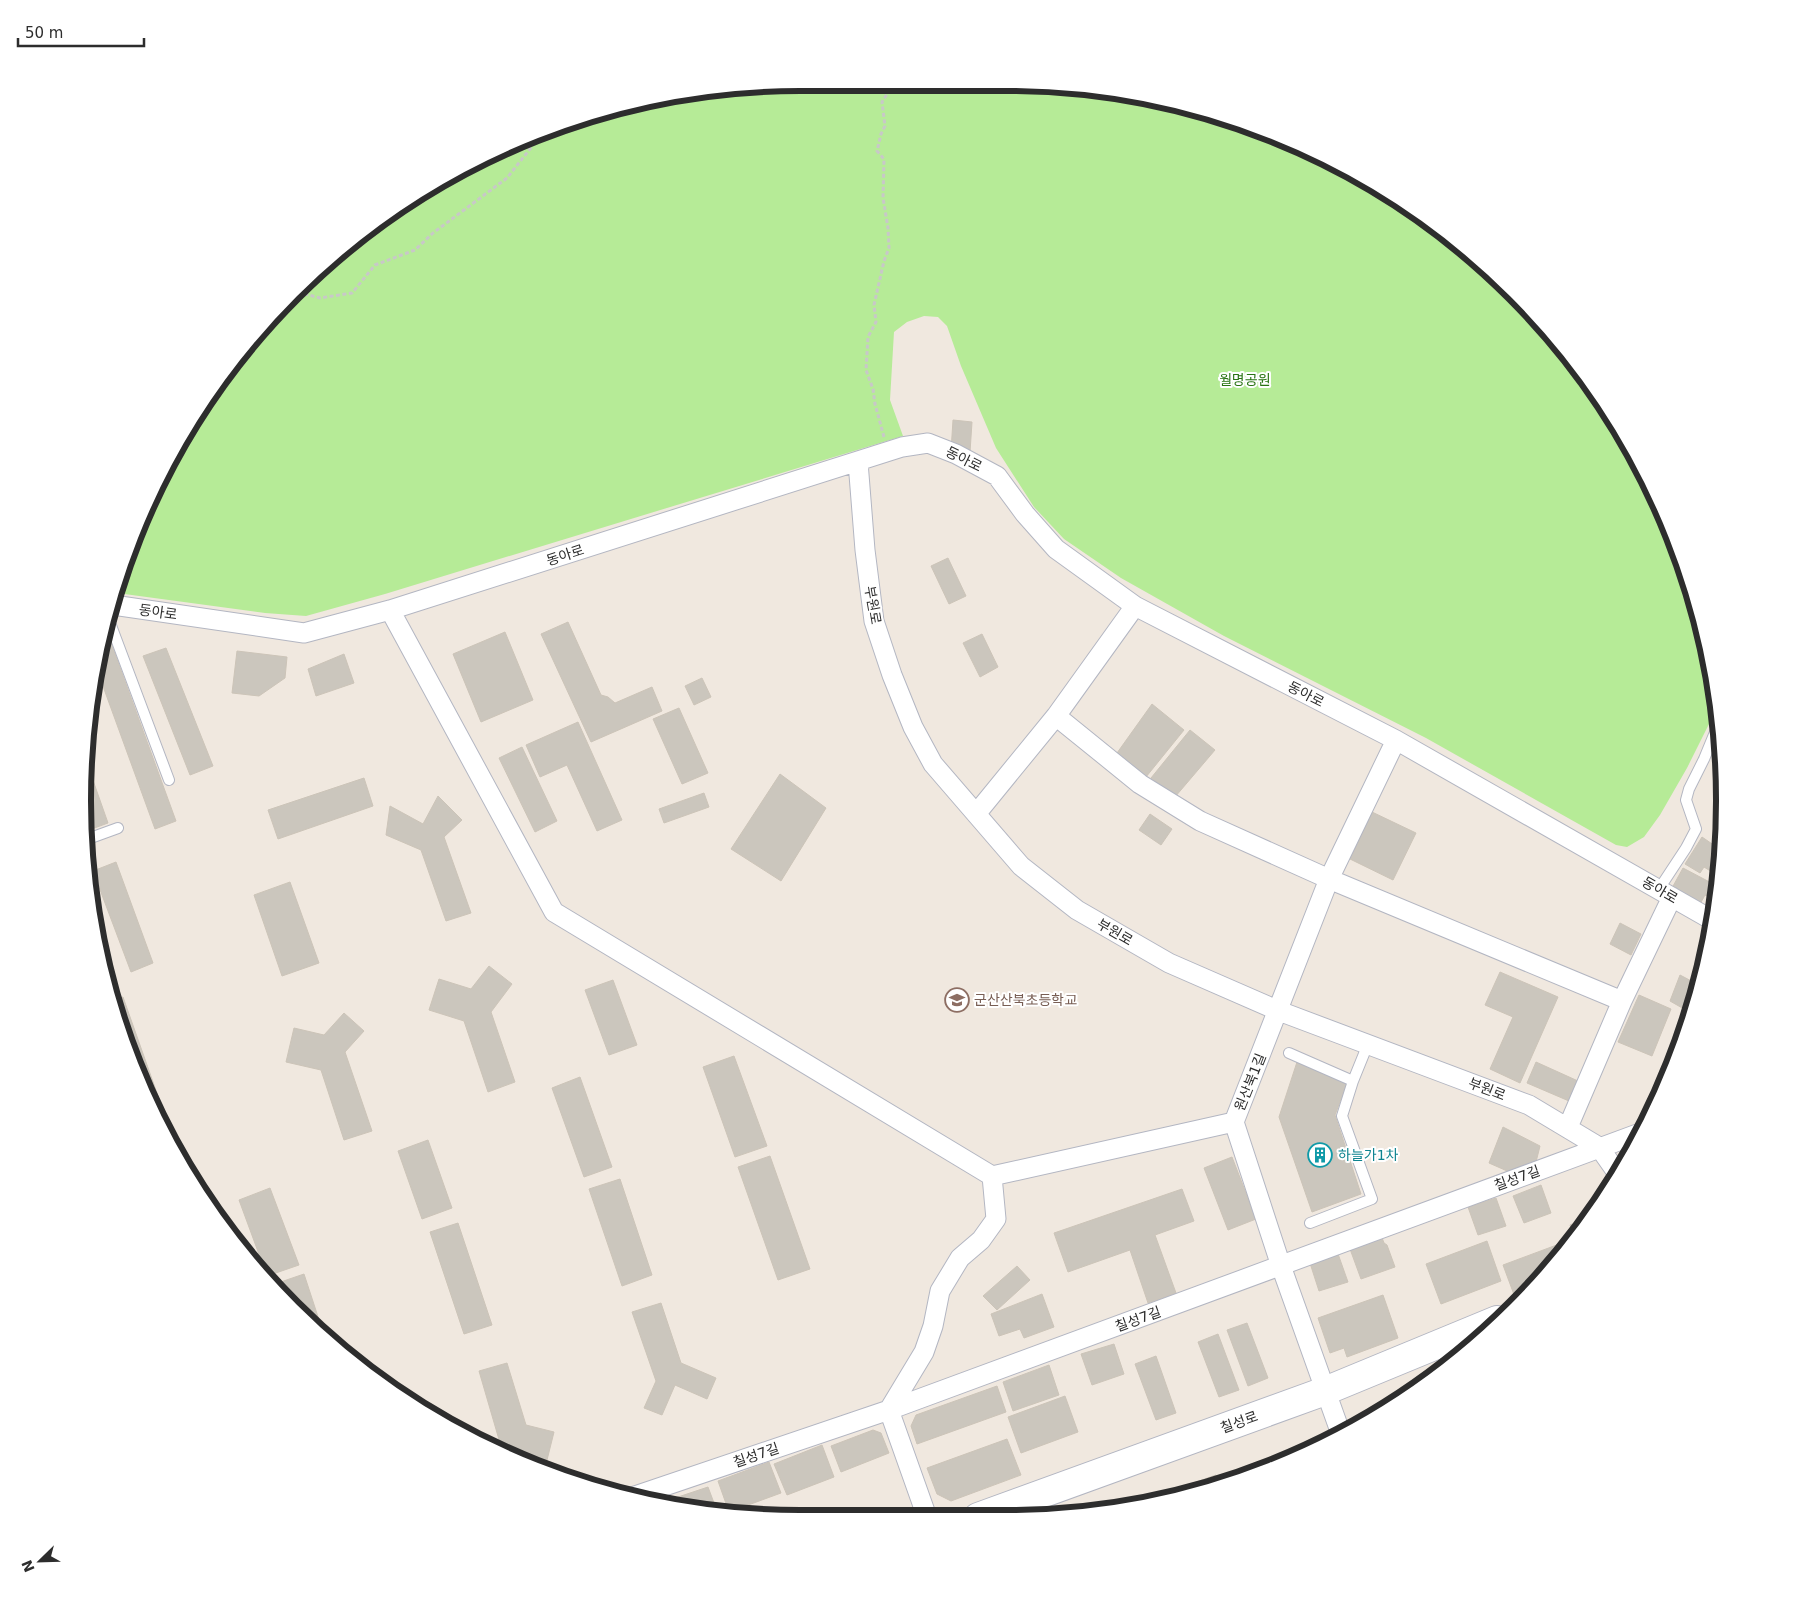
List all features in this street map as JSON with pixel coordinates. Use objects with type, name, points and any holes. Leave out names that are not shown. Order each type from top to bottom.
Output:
[{"type":"street","name":"동아로","points":[[119,606],[304,633],[390,610],[902,447],[928,443],[956,454],[997,476],[1025,514],[1056,549],[1135,606],[1396,740],[1706,916]]},
{"type":"street","name":"부원로","points":[[858,462],[864,550],[874,621],[892,675],[913,727],[932,764],[1021,866],[1077,910],[1169,963],[1279,1011],[1529,1105],[1599,1147],[1613,1167]]},
{"type":"street","points":[[976,814],[1056,716],[1135,606]]},
{"type":"street","points":[[390,610],[554,912],[992,1176],[1234,1122]]},
{"type":"street","points":[[1056,716],[1140,784],[1200,821],[1329,879],[1622,1001]]},
{"type":"street","name":"원산북1길","points":[[1338,1427],[1281,1266],[1234,1122],[1329,879],[1396,740]]},
{"type":"street","points":[[1568,1127],[1666,893]]},
{"type":"street","name":"칠성7길","points":[[647,1493],[890,1410],[1631,1136]]},
{"type":"street","points":[[925,1510],[890,1410],[924,1352],[933,1326],[940,1291],[960,1258],[981,1240],[996,1219],[992,1176]]},
{"type":"street","name":"칠성로","points":[[997,1510],[1325,1391],[1483,1326]]},
{"type":"lane","points":[[112,629],[169,780]]},
{"type":"lane","points":[[1666,893],[1696,829],[1686,800],[1689,789],[1713,738]]},
{"type":"lane","points":[[93,837],[118,828]]},
{"type":"lane","points":[[1310,1223],[1372,1200],[1342,1116],[1353,1081],[1368,1044]]},
{"type":"lane","points":[[1289,1053],[1353,1081]]},
{"type":"path","points":[[887,452],[873,389],[866,370],[868,337],[876,322],[874,305],[889,248],[883,198],[884,159],[877,151],[885,126],[882,102],[889,91]]},
{"type":"path","points":[[305,294],[320,298],[352,292],[375,265],[415,250],[433,233],[507,178],[534,143]]},
{"type":"green space","name":"월명공원","points":[[800,91],[1006,91],[1053,93],[1099,97],[1190,115],[1278,145],[1320,164],[1361,186],[1401,211],[1474,267],[1508,299],[1540,333],[1596,406],[1621,446],[1643,487],[1662,529],[1692,617],[1702,662],[1711,720],[1687,768],[1660,815],[1644,837],[1627,847],[1616,845],[1426,738],[1224,636],[1121,578],[1064,539],[1034,507],[996,448],[961,366],[947,326],[938,317],[924,316],[907,322],[894,332],[890,400],[903,436],[385,594],[306,616],[265,613],[122,594],[145,529],[164,487],[186,446],[211,406],[238,369],[267,333],[333,267],[406,211],[446,186],[487,164],[529,145],[617,115],[662,105],[708,97]]},
{"type":"building","points":[[953,420],[972,422],[970,452],[951,451]]},
{"type":"building","points":[[948,558],[966,596],[949,604],[931,566]]},
{"type":"building","points":[[568,622],[601,695],[608,697],[615,703],[652,687],[662,711],[591,742],[541,634]]},
{"type":"building","points":[[505,632],[533,700],[481,722],[453,654]]},
{"type":"building","points":[[982,634],[998,667],[980,677],[963,643]]},
{"type":"building","points":[[110,640],[176,821],[155,829],[102,682]]},
{"type":"building","points":[[166,648],[213,766],[190,775],[143,656]]},
{"type":"building","points":[[237,651],[287,657],[285,678],[259,696],[232,693]]},
{"type":"building","points":[[344,654],[354,683],[316,696],[308,669]]},
{"type":"building","points":[[702,678],[711,697],[694,705],[685,686]]},
{"type":"building","points":[[1152,704],[1184,730],[1146,777],[1117,753]]},
{"type":"building","points":[[679,708],[708,773],[682,784],[653,719]]},
{"type":"building","points":[[578,722],[622,820],[597,831],[567,765],[540,777],[526,745]]},
{"type":"building","points":[[1190,730],[1215,750],[1175,797],[1151,778]]},
{"type":"building","points":[[522,747],[557,821],[535,832],[499,758]]},
{"type":"building","points":[[780,774],[826,808],[781,881],[731,849]]},
{"type":"building","points":[[92,777],[108,823],[92,829]]},
{"type":"building","points":[[364,778],[373,806],[278,839],[268,810]]},
{"type":"building","points":[[704,793],[709,807],[664,823],[659,809]]},
{"type":"building","points":[[438,796],[462,820],[444,837],[471,913],[446,921],[421,850],[386,835],[390,806],[423,824]]},
{"type":"building","points":[[1372,812],[1416,833],[1393,880],[1350,859]]},
{"type":"building","points":[[1150,814],[1172,829],[1161,845],[1139,830]]},
{"type":"building","points":[[1702,837],[1714,845],[1712,872],[1704,867],[1700,873],[1685,864]]},
{"type":"building","points":[[116,862],[153,963],[131,972],[96,878],[95,870]]},
{"type":"building","points":[[1683,868],[1711,883],[1709,897],[1705,895],[1700,904],[1672,888]]},
{"type":"building","points":[[290,882],[319,963],[282,976],[254,895]]},
{"type":"building","points":[[1620,923],[1641,934],[1631,955],[1610,944]]},
{"type":"building","points":[[489,966],[512,984],[491,1012],[515,1082],[488,1092],[464,1021],[429,1010],[439,979],[471,989]]},
{"type":"building","points":[[1500,972],[1558,997],[1520,1083],[1490,1069],[1513,1017],[1485,1005]]},
{"type":"building","points":[[1680,975],[1693,982],[1684,1009],[1670,1001]]},
{"type":"building","points":[[613,980],[637,1045],[609,1055],[585,990]]},
{"type":"building","points":[[1639,995],[1671,1009],[1652,1056],[1618,1042]]},
{"type":"building","points":[[123,997],[165,1116],[145,1072],[119,998]]},
{"type":"building","points":[[344,1013],[364,1031],[345,1052],[372,1131],[344,1140],[321,1070],[286,1062],[294,1028],[324,1035]]},
{"type":"building","points":[[734,1056],[767,1146],[735,1157],[703,1067]]},
{"type":"building","name":"하늘가1차","points":[[1297,1062],[1347,1083],[1335,1115],[1361,1194],[1312,1212],[1279,1117]]},
{"type":"building","points":[[1536,1062],[1578,1081],[1569,1101],[1527,1083]]},
{"type":"building","points":[[580,1077],[612,1167],[584,1177],[552,1088]]},
{"type":"building","points":[[1503,1127],[1540,1146],[1535,1166],[1514,1174],[1489,1163]]},
{"type":"building","points":[[428,1140],[452,1208],[422,1219],[398,1151]]},
{"type":"building","points":[[770,1156],[810,1269],[778,1280],[738,1167]]},
{"type":"building","points":[[1232,1157],[1256,1219],[1228,1230],[1204,1168]]},
{"type":"building","points":[[620,1179],[652,1275],[622,1286],[589,1189]]},
{"type":"building","points":[[1541,1185],[1551,1213],[1524,1223],[1513,1196]]},
{"type":"building","points":[[270,1188],[299,1265],[273,1274],[267,1268],[262,1261],[239,1200]]},
{"type":"building","points":[[1182,1189],[1194,1221],[1155,1235],[1176,1293],[1148,1303],[1130,1250],[1068,1272],[1054,1233]]},
{"type":"building","points":[[1496,1198],[1506,1226],[1478,1235],[1468,1207]]},
{"type":"building","points":[[458,1223],[492,1325],[464,1334],[430,1232]]},
{"type":"building","points":[[1381,1235],[1395,1267],[1361,1279],[1350,1249]]},
{"type":"building","points":[[1487,1241],[1501,1281],[1441,1304],[1426,1264]]},
{"type":"building","points":[[1559,1244],[1514,1295],[1503,1265]]},
{"type":"building","points":[[1337,1251],[1348,1282],[1319,1291],[1309,1260]]},
{"type":"building","points":[[1017,1266],[1030,1280],[997,1310],[983,1296]]},
{"type":"building","points":[[304,1274],[319,1321],[299,1302],[280,1282]]},
{"type":"building","points":[[1042,1294],[1054,1327],[1024,1338],[1020,1329],[999,1336],[991,1314]]},
{"type":"building","points":[[1383,1295],[1398,1338],[1347,1357],[1344,1348],[1330,1353],[1318,1318]]},
{"type":"building","points":[[661,1303],[681,1363],[716,1378],[707,1399],[675,1385],[662,1415],[644,1408],[656,1381],[632,1312]]},
{"type":"building","points":[[1247,1323],[1268,1378],[1248,1386],[1227,1330]]},
{"type":"building","points":[[1218,1334],[1239,1390],[1219,1397],[1198,1342]]},
{"type":"building","points":[[1114,1344],[1124,1374],[1092,1385],[1081,1354]]},
{"type":"building","points":[[1156,1356],[1176,1413],[1156,1420],[1135,1364]]},
{"type":"building","points":[[507,1363],[526,1425],[554,1432],[546,1462],[500,1443],[479,1371]]},
{"type":"building","points":[[1049,1365],[1059,1395],[1013,1411],[1003,1382]]},
{"type":"building","points":[[997,1386],[1006,1412],[917,1444],[911,1426],[916,1415]]},
{"type":"building","points":[[1065,1396],[1078,1432],[1021,1453],[1008,1417]]},
{"type":"building","points":[[873,1430],[881,1433],[889,1453],[841,1472],[831,1446]]},
{"type":"building","points":[[1007,1439],[1021,1475],[951,1501],[937,1494],[927,1468]]},
{"type":"building","points":[[822,1445],[834,1477],[787,1495],[774,1464]]},
{"type":"building","points":[[769,1462],[781,1493],[743,1507],[727,1506],[718,1481]]},
{"type":"building","points":[[1216,1475],[1217,1477],[1190,1486],[1177,1489]]},
{"type":"building","points":[[708,1487],[715,1505],[708,1504],[674,1498]]},
{"type":"place","name":"군산산북초등학교","points":[[957,1000]]},
{"type":"place","name":"하늘가1차","points":[[1320,1155]]}]
